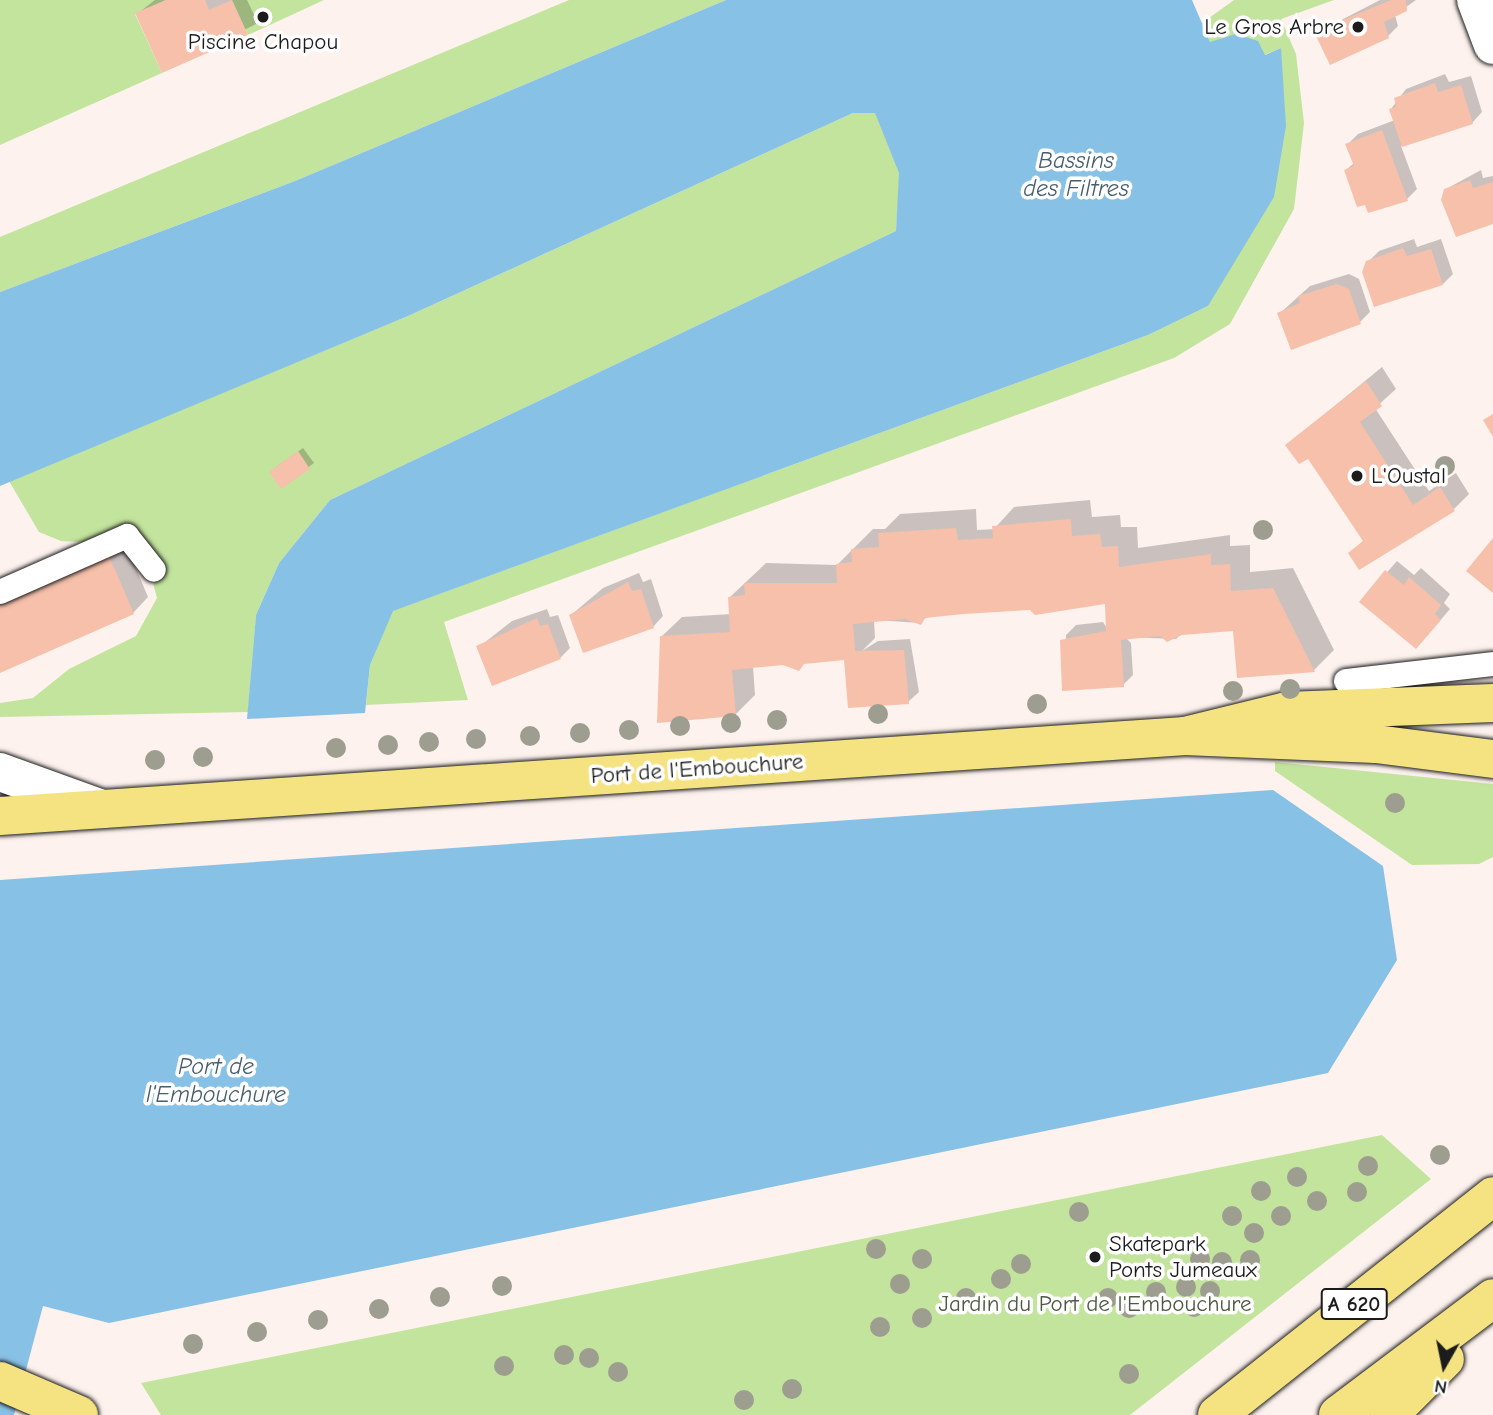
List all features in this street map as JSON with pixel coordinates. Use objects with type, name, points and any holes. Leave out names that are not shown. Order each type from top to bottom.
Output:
[{"type":"main road","points":[[1476,0],[1493,45]]},
{"type":"main road","points":[[1185,736],[1287,711],[1493,703]]},
{"type":"main road","points":[[1185,736],[1376,744],[1493,759]]},
{"type":"main road","name":"Port de l'Embouchure","points":[[0,816],[1185,736]]},
{"type":"main road","points":[[0,772],[103,809]]},
{"type":"main road","name":"A 620","points":[[1217,1415],[1493,1195]]},
{"type":"main road","points":[[1338,1415],[1493,1298]]},
{"type":"main road","points":[[1390,1415],[1493,1311]]},
{"type":"main road","points":[[0,1381],[79,1415]]},
{"type":"lane","points":[[0,592],[127,536],[153,570]]},
{"type":"lane","points":[[1346,681],[1493,664]]},
{"type":"green space","points":[[0,0],[166,0],[135,14],[162,73],[0,145]]},
{"type":"green space","name":"Piscine Chapou","points":[[232,0],[324,0],[248,35]]},
{"type":"green space","points":[[569,0],[726,0],[295,181],[0,292],[0,237]]},
{"type":"green space","points":[[1234,0],[1334,0],[1281,19],[1296,54],[1304,123],[1294,209],[1230,324],[1174,358],[444,622],[468,700],[366,705],[370,665],[392,611],[1148,335],[1208,306],[1281,48],[1264,55],[1210,42],[1202,23]]},
{"type":"green space","points":[[875,112],[900,173],[896,231],[330,500],[279,563],[256,615],[248,712],[0,717],[0,703],[33,698],[69,669],[136,636],[157,598],[150,572],[119,544],[61,541],[39,532],[9,481],[408,316],[853,113]]},
{"type":"green space","points":[[1275,762],[1493,784],[1493,857],[1479,864],[1412,865],[1275,771]]},
{"type":"green space","name":"Jardin du Port de l'Embouchure","points":[[1382,1135],[1431,1179],[1130,1415],[161,1415],[141,1383]]},
{"type":"water","name":"Bassins des Filtres","points":[[726,0],[1192,0],[1210,42],[1236,34],[1258,41],[1265,55],[1281,48],[1286,126],[1274,197],[1208,306],[1148,335],[393,611],[370,665],[365,713],[247,719],[256,615],[279,563],[330,500],[896,231],[899,173],[875,113],[853,113],[408,316],[0,486],[0,292],[295,181]]},
{"type":"water","name":"Port de l'Embouchure","points":[[1273,790],[1383,866],[1397,960],[1328,1073],[109,1323],[43,1306],[14,1415],[0,1415],[0,880]]},
{"type":"building","points":[[166,0],[205,0],[209,10],[232,0],[248,35],[162,73],[135,13]]},
{"type":"building","points":[[1391,0],[1406,0],[1407,11],[1384,22],[1389,38],[1330,65],[1314,32]]},
{"type":"building","points":[[1435,83],[1438,92],[1461,85],[1473,124],[1402,147],[1389,109],[1396,107],[1394,98]]},
{"type":"building","points":[[1382,130],[1408,201],[1368,213],[1365,205],[1357,207],[1344,170],[1354,166],[1345,144]]},
{"type":"building","points":[[1470,180],[1473,188],[1493,182],[1493,224],[1456,237],[1441,200],[1444,189]]},
{"type":"building","points":[[1403,248],[1407,256],[1431,249],[1443,285],[1374,307],[1362,272],[1366,261]]},
{"type":"building","points":[[1337,284],[1349,289],[1361,324],[1291,350],[1277,313],[1300,303],[1298,296]]},
{"type":"building","name":"L'Oustal","points":[[1366,381],[1382,406],[1360,422],[1413,505],[1440,487],[1455,511],[1359,570],[1348,553],[1363,541],[1308,459],[1299,464],[1285,445]]},
{"type":"building","points":[[1493,414],[1493,437],[1483,420]]},
{"type":"building","points":[[298,451],[310,469],[281,489],[269,472]]},
{"type":"building","points":[[1071,519],[1072,536],[1100,534],[1102,547],[1118,546],[1119,567],[1211,554],[1211,565],[1230,564],[1231,591],[1273,588],[1315,672],[1237,678],[1233,631],[1182,635],[1167,642],[1160,636],[1121,640],[1124,687],[1062,691],[1060,640],[1106,631],[1105,604],[1035,615],[1030,610],[963,614],[925,618],[921,625],[905,619],[853,624],[855,651],[904,650],[909,704],[848,708],[844,660],[804,664],[799,671],[783,665],[732,670],[736,716],[657,723],[660,636],[730,632],[728,597],[745,595],[744,583],[837,583],[836,564],[852,562],[851,549],[879,547],[878,533],[956,528],[958,540],[993,538],[992,526]]},
{"type":"building","points":[[1493,538],[1493,593],[1466,571]]},
{"type":"building","points":[[109,556],[134,614],[0,673],[0,602]]},
{"type":"building","points":[[1385,570],[1404,585],[1409,577],[1441,605],[1435,614],[1441,620],[1416,649],[1359,602]]},
{"type":"building","points":[[628,582],[632,591],[641,589],[654,628],[583,653],[569,615]]},
{"type":"building","points":[[537,618],[540,626],[548,624],[561,659],[492,686],[476,646]]},
{"type":"place","name":"Piscine Chapou","points":[[263,17]]},
{"type":"place","name":"Le Gros Arbre","points":[[1358,27]]},
{"type":"place","name":"L'Oustal","points":[[1357,476]]},
{"type":"place","name":"Skatepark Ponts Jumeaux","points":[[1095,1257]]}]
